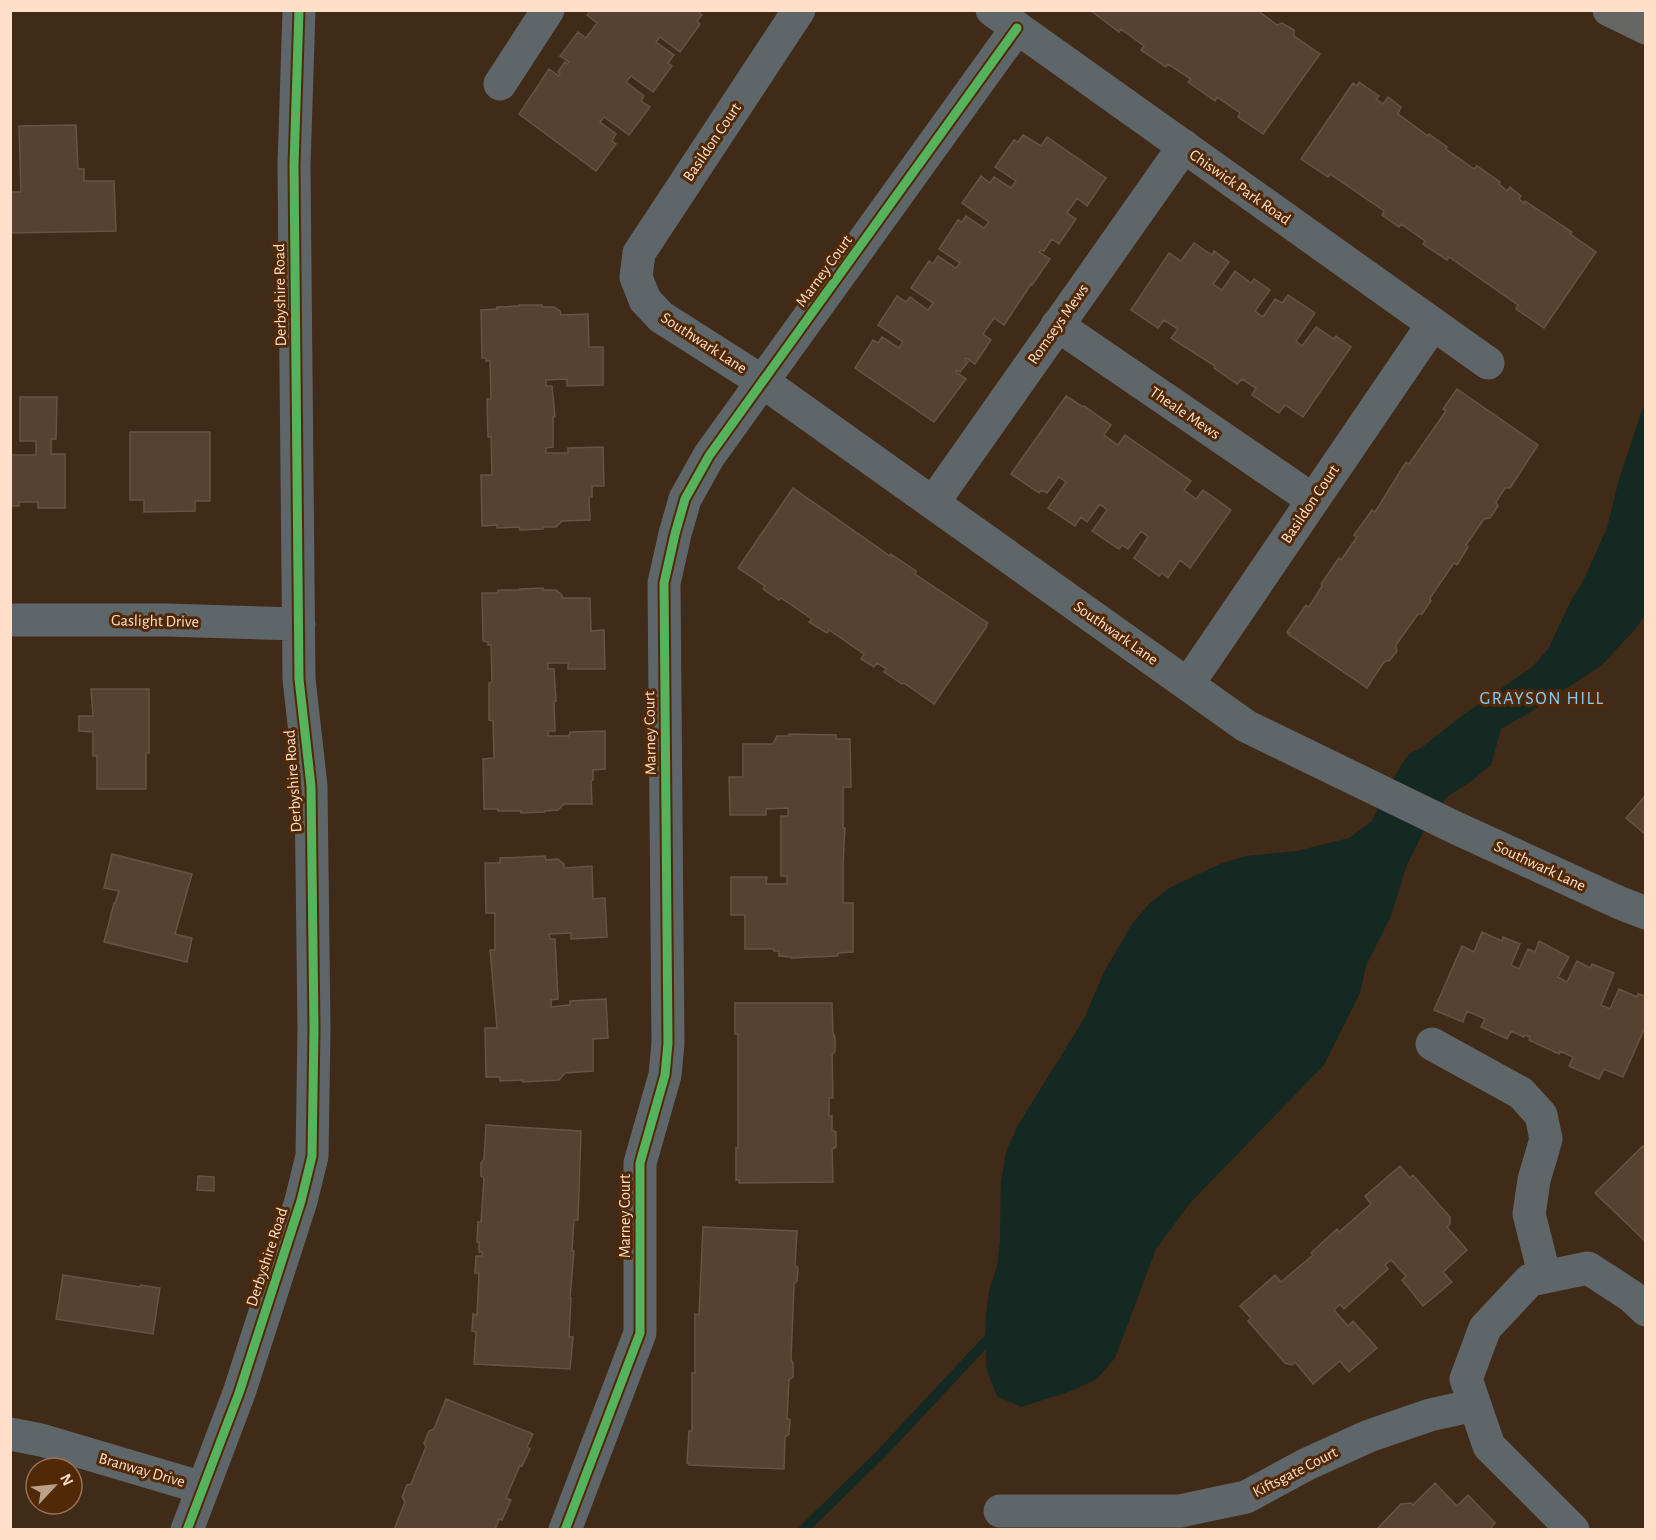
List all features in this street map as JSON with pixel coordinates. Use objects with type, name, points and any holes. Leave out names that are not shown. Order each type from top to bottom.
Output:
[{"type":"main road","points":[[1609,10],[1646,28]]},
{"type":"street","name":"Derbyshire Road","points":[[187,1530],[246,1370],[301,1201],[312,1156],[314,1029],[311,786],[299,679],[294,177],[299,10]]},
{"type":"street","points":[[500,84],[548,10]]},
{"type":"street","name":"Basildon Court","points":[[636,277],[639,253],[799,10]]},
{"type":"street","name":"Chiswick Park Road","points":[[1005,19],[1488,363]]},
{"type":"street","name":"Marney Court","points":[[565,1530],[640,1333],[640,1163],[665,1075],[668,1043],[664,583],[685,499],[709,456],[763,382],[1005,19]]},
{"type":"street","name":"Romseys Mews","points":[[933,503],[1184,146]]},
{"type":"street","name":"Southwark Lane","points":[[636,277],[645,300],[661,317],[763,382],[1246,726],[1456,828],[1646,913]]},
{"type":"street","name":"Basildon Court","points":[[1188,684],[1433,324]]},
{"type":"street","name":"Theale Mews","points":[[1058,325],[1313,500]]},
{"type":"street","name":"Gaslight Drive","points":[[10,620],[166,620],[299,624]]},
{"type":"street","points":[[1432,1044],[1521,1093],[1541,1115],[1546,1139],[1534,1180],[1529,1214],[1545,1277]]},
{"type":"street","points":[[1573,1530],[1489,1446],[1466,1378],[1485,1329],[1530,1280],[1588,1268],[1631,1296],[1646,1310]]},
{"type":"street","name":"Kiftsgate Court","points":[[1000,1511],[1180,1511],[1246,1497],[1307,1464],[1369,1436],[1430,1415],[1475,1405]]},
{"type":"street","name":"Branway Drive","points":[[10,1434],[41,1440],[203,1488]]},
{"type":"shaded area","points":[[1645,404],[1646,614],[1602,665],[1501,729],[1491,765],[1448,796],[1430,819],[1406,867],[1391,916],[1366,966],[1360,993],[1324,1065],[1190,1203],[1156,1249],[1115,1358],[1097,1379],[1071,1391],[1021,1407],[997,1396],[987,1371],[985,1343],[989,1291],[997,1266],[1000,1241],[1001,1181],[1006,1152],[1018,1125],[1084,1019],[1104,972],[1132,924],[1150,903],[1171,887],[1220,864],[1246,856],[1297,851],[1349,838],[1371,822],[1409,754],[1421,748],[1463,715],[1532,667],[1548,649],[1607,528],[1619,479]]},
{"type":"building","points":[[591,10],[696,10],[702,15],[697,21],[700,24],[680,52],[660,37],[656,42],[674,55],[668,63],[672,66],[653,92],[631,76],[626,82],[644,96],[641,101],[650,107],[629,135],[604,117],[600,122],[616,134],[612,141],[616,144],[596,171],[519,114],[549,69],[559,76],[558,72],[565,62],[567,64],[569,62],[560,56],[578,32],[586,38],[597,23],[587,15]]},
{"type":"building","points":[[1090,10],[1257,10],[1277,25],[1282,23],[1294,30],[1294,36],[1320,54],[1263,134],[1238,117],[1240,113],[1217,97],[1215,101],[1188,82],[1191,79],[1168,64],[1166,67],[1141,50],[1144,46],[1121,29],[1119,32]]},
{"type":"building","points":[[1359,82],[1379,96],[1376,99],[1383,104],[1388,97],[1401,107],[1398,114],[1447,147],[1446,149],[1474,169],[1477,166],[1500,182],[1499,184],[1507,191],[1510,187],[1521,196],[1519,199],[1524,203],[1525,201],[1572,232],[1570,234],[1596,252],[1544,328],[1516,309],[1518,305],[1449,257],[1447,260],[1423,244],[1425,241],[1401,224],[1399,227],[1382,215],[1384,211],[1330,174],[1328,177],[1301,159],[1353,83],[1357,86]]},
{"type":"building","points":[[76,125],[78,169],[84,169],[84,181],[114,181],[116,231],[10,233],[10,192],[21,192],[19,126]]},
{"type":"building","points":[[1023,135],[1041,146],[1047,137],[1106,178],[1087,206],[1077,198],[1067,213],[1076,219],[1059,244],[1052,239],[1044,251],[1039,252],[1050,259],[1004,325],[994,318],[983,334],[991,340],[975,364],[966,358],[968,362],[960,372],[957,370],[956,372],[966,379],[934,422],[855,368],[873,340],[878,343],[882,337],[899,348],[903,342],[878,325],[897,296],[906,302],[910,297],[928,310],[933,303],[911,288],[929,261],[933,264],[938,256],[956,268],[960,263],[939,249],[958,220],[962,222],[966,216],[984,228],[989,222],[962,203],[981,176],[990,183],[994,177],[1011,188],[1016,181],[995,167],[1014,140],[1018,142]]},
{"type":"building","points":[[1194,243],[1212,255],[1214,251],[1229,262],[1213,284],[1222,290],[1235,271],[1251,283],[1254,279],[1270,290],[1255,311],[1263,317],[1275,299],[1282,303],[1288,295],[1315,313],[1296,341],[1302,346],[1316,327],[1334,339],[1336,336],[1351,347],[1303,417],[1285,405],[1279,413],[1252,395],[1256,388],[1242,379],[1237,384],[1214,368],[1215,366],[1171,338],[1178,329],[1164,320],[1158,328],[1131,310],[1169,253],[1181,261]]},
{"type":"building","points":[[519,305],[554,307],[560,311],[561,315],[588,314],[589,347],[603,347],[603,385],[567,386],[567,379],[546,380],[546,386],[552,386],[555,417],[553,417],[553,447],[546,448],[546,453],[568,453],[568,448],[603,447],[604,486],[592,486],[592,497],[589,497],[590,520],[562,521],[556,527],[543,527],[543,529],[520,530],[519,527],[482,526],[481,475],[492,475],[487,399],[491,399],[490,361],[482,358],[481,310]]},
{"type":"building","points":[[1457,389],[1538,445],[1510,488],[1505,488],[1490,518],[1484,519],[1466,545],[1468,547],[1457,565],[1454,563],[1422,614],[1418,614],[1396,645],[1397,651],[1390,660],[1384,662],[1367,688],[1287,632],[1306,605],[1309,607],[1322,586],[1321,584],[1357,537],[1354,535],[1372,510],[1375,512],[1406,462],[1409,464],[1446,411],[1443,409]]},
{"type":"building","points":[[1066,396],[1111,425],[1104,435],[1118,445],[1125,435],[1191,481],[1184,490],[1196,499],[1203,490],[1231,510],[1190,568],[1180,560],[1168,578],[1162,573],[1159,576],[1134,558],[1148,537],[1141,531],[1128,549],[1122,545],[1119,549],[1092,531],[1107,510],[1100,504],[1087,522],[1081,517],[1075,526],[1048,508],[1066,482],[1059,477],[1047,493],[1041,490],[1039,493],[1011,474]]},
{"type":"building","points":[[20,397],[57,397],[56,439],[51,439],[51,454],[65,454],[65,508],[38,508],[38,502],[19,502],[19,506],[10,506],[10,455],[36,455],[36,441],[20,441]]},
{"type":"building","points":[[130,432],[210,432],[210,501],[195,501],[195,511],[144,512],[144,500],[130,500]]},
{"type":"building","points":[[793,488],[988,623],[934,704],[884,672],[887,669],[877,663],[874,667],[861,659],[864,654],[829,630],[827,633],[809,622],[812,619],[763,589],[765,586],[738,568]]},
{"type":"building","points":[[543,588],[543,590],[556,590],[562,598],[590,598],[591,631],[604,630],[605,669],[568,669],[568,663],[548,663],[548,669],[554,669],[556,701],[554,701],[555,731],[548,731],[548,736],[569,736],[570,732],[605,731],[605,769],[593,770],[592,804],[564,804],[558,810],[545,812],[521,813],[521,811],[484,809],[483,759],[494,758],[493,721],[489,720],[489,683],[492,682],[491,645],[483,641],[482,593]]},
{"type":"building","points":[[91,689],[149,689],[149,753],[146,753],[146,789],[97,789],[97,756],[93,756],[93,732],[79,731],[79,716],[93,716]]},
{"type":"building","points":[[789,734],[836,735],[836,739],[850,739],[851,787],[843,787],[843,828],[845,828],[843,903],[853,903],[853,952],[838,953],[838,956],[791,958],[779,956],[779,951],[774,951],[774,949],[745,949],[745,915],[731,915],[731,877],[767,877],[766,884],[787,884],[787,876],[781,876],[781,816],[788,816],[788,808],[766,809],[766,815],[730,815],[729,777],[743,777],[743,744],[773,744],[777,736],[790,736]]},
{"type":"building","points":[[1646,795],[1646,835],[1626,818]]},
{"type":"building","points":[[112,854],[192,874],[175,934],[192,938],[187,962],[104,942],[119,891],[104,888]]},
{"type":"building","points":[[545,856],[546,860],[558,859],[564,864],[564,868],[592,866],[593,899],[605,898],[607,937],[571,939],[571,933],[549,934],[550,939],[555,939],[558,999],[551,1000],[551,1007],[570,1005],[570,1001],[606,999],[608,1038],[593,1039],[593,1071],[565,1073],[559,1080],[500,1081],[500,1077],[486,1077],[485,1028],[497,1028],[490,950],[495,950],[495,913],[486,913],[485,863],[500,863],[500,858]]},
{"type":"building","points":[[1482,932],[1502,941],[1503,937],[1520,944],[1511,965],[1519,969],[1528,949],[1535,952],[1539,941],[1569,957],[1558,977],[1567,982],[1577,961],[1590,968],[1592,964],[1614,973],[1601,1005],[1610,1009],[1619,989],[1637,997],[1638,994],[1646,996],[1646,1025],[1623,1077],[1604,1069],[1599,1079],[1569,1066],[1573,1057],[1560,1051],[1559,1054],[1529,1040],[1530,1037],[1525,1035],[1524,1037],[1511,1031],[1507,1039],[1481,1027],[1485,1019],[1467,1011],[1463,1022],[1434,1010],[1462,946],[1474,952]]},
{"type":"building","points":[[735,1003],[832,1003],[835,1051],[832,1055],[833,1098],[829,1098],[829,1116],[832,1116],[832,1130],[836,1132],[836,1147],[832,1149],[833,1182],[739,1183],[739,1180],[736,1180],[738,1034],[735,1034]]},
{"type":"building","points":[[486,1125],[581,1131],[578,1220],[574,1220],[572,1251],[574,1251],[569,1337],[573,1337],[570,1369],[474,1364],[476,1332],[472,1331],[473,1314],[477,1315],[479,1273],[475,1273],[476,1256],[482,1256],[482,1252],[479,1252],[479,1242],[477,1242],[478,1222],[481,1222],[484,1178],[481,1176],[481,1163],[484,1159]]},
{"type":"building","points":[[1643,1146],[1646,1149],[1646,1242],[1595,1193]]},
{"type":"building","points":[[1400,1166],[1410,1178],[1413,1175],[1450,1217],[1450,1224],[1447,1227],[1467,1250],[1443,1272],[1452,1282],[1423,1306],[1402,1280],[1406,1276],[1391,1260],[1385,1265],[1388,1269],[1344,1309],[1340,1304],[1334,1310],[1348,1326],[1353,1321],[1377,1348],[1349,1372],[1340,1361],[1313,1384],[1295,1362],[1292,1365],[1285,1363],[1248,1321],[1251,1318],[1240,1306],[1275,1275],[1281,1282],[1313,1255],[1311,1253],[1337,1229],[1339,1232],[1371,1204],[1365,1196]]},
{"type":"building","points":[[198,1176],[214,1177],[214,1191],[197,1190]]},
{"type":"building","points":[[703,1227],[797,1231],[795,1265],[798,1268],[797,1281],[794,1284],[791,1360],[793,1377],[789,1380],[787,1418],[790,1420],[789,1434],[785,1437],[784,1469],[689,1465],[687,1463],[689,1431],[692,1431],[695,1314],[699,1315]]},
{"type":"building","points":[[63,1275],[160,1288],[153,1334],[56,1319]]},
{"type":"building","points":[[446,1399],[533,1434],[527,1447],[530,1449],[522,1466],[520,1465],[506,1498],[511,1500],[495,1530],[394,1530],[405,1502],[402,1497],[407,1485],[411,1484],[426,1447],[424,1443],[429,1431],[434,1429]]},
{"type":"building","points":[[1435,1483],[1457,1506],[1468,1495],[1495,1523],[1489,1530],[1376,1530],[1401,1504],[1411,1503],[1413,1505]]},
{"type":"waterway","points":[[803,1530],[880,1455],[993,1334]]},
{"type":"cycle path","points":[[187,1530],[239,1393],[301,1201],[312,1156],[314,1029],[311,786],[299,679],[294,165],[299,10]]},
{"type":"cycle path","points":[[565,1530],[640,1333],[640,1163],[665,1075],[668,1043],[664,583],[685,499],[709,456],[1017,28]]},
{"type":"district","name":"GRAYSON HILL","points":[[1542,699]]}]
